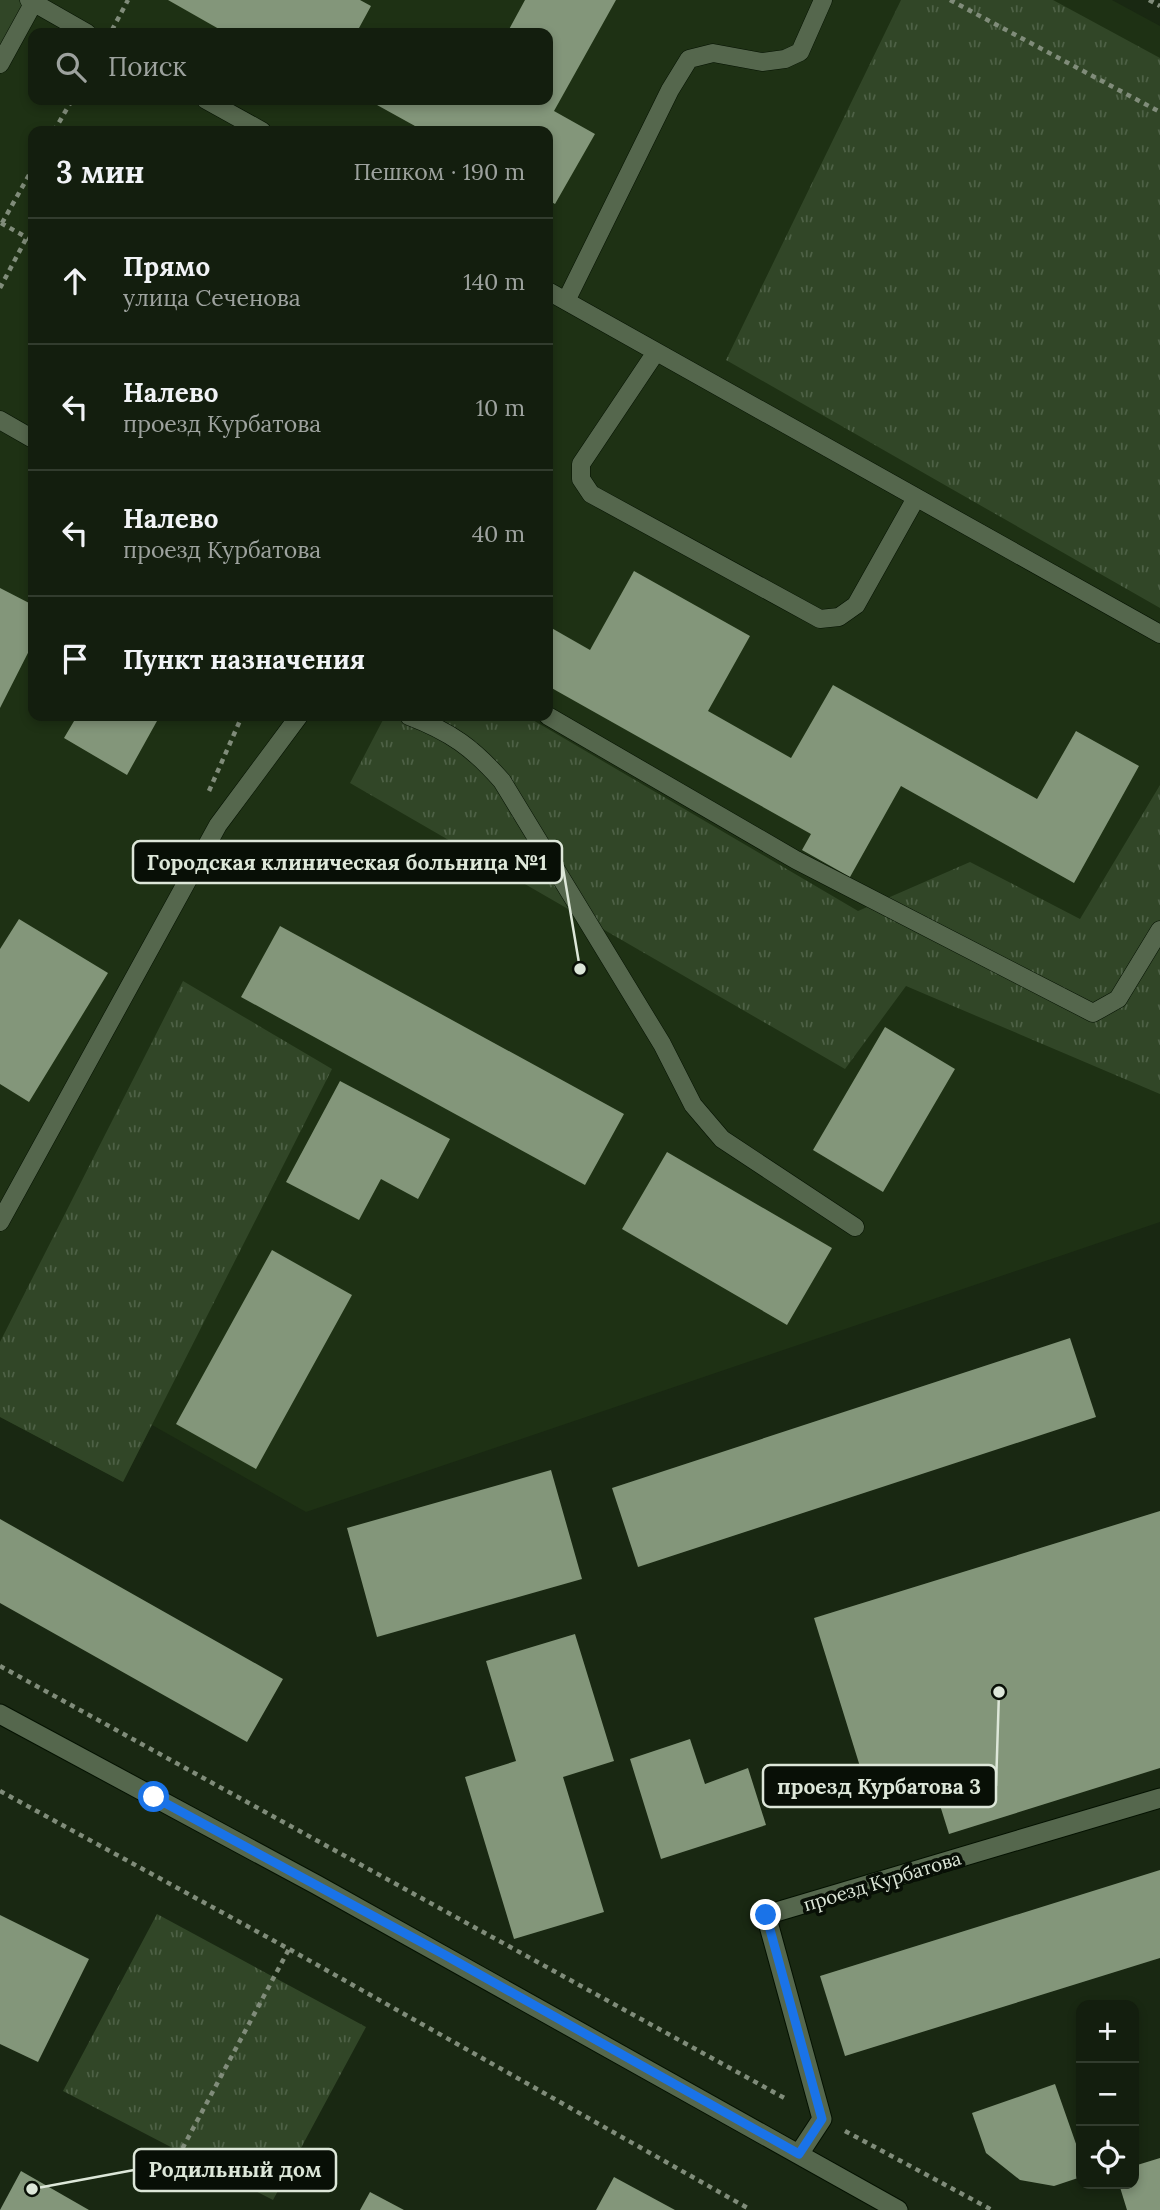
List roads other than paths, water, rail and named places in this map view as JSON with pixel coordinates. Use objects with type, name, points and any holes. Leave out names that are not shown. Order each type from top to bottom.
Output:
[{"type":"street","points":[[0,1714],[317,1885],[898,2210]]},
{"type":"street","name":"проезд Курбатова","points":[[799,2154],[822,2119],[766,1915],[1160,1798]]},
{"type":"lane","points":[[566,301],[670,90],[689,59],[713,53],[762,62],[785,59],[800,52],[823,0]]},
{"type":"lane","points":[[0,64],[32,1],[78,28]]},
{"type":"lane","points":[[215,105],[253,126]]},
{"type":"lane","points":[[553,294],[1160,634]]},
{"type":"lane","points":[[656,352],[581,464],[581,479],[591,494],[820,619],[839,617],[856,605],[916,498]]},
{"type":"lane","points":[[0,421],[28,436]]},
{"type":"lane","points":[[553,719],[796,860],[1093,1013],[1118,999],[1160,930]]},
{"type":"lane","points":[[0,1222],[218,825],[295,721]]},
{"type":"lane","points":[[422,721],[478,753],[502,781],[662,1044],[693,1105],[722,1139],[855,1227]]},
{"type":"place","name":"Городская клиническая больница №1","points":[[580,969]]},
{"type":"place","name":"проезд Курбатова 3","points":[[999,1692]]},
{"type":"place","name":"Родильный дом","points":[[32,2189]]}]
